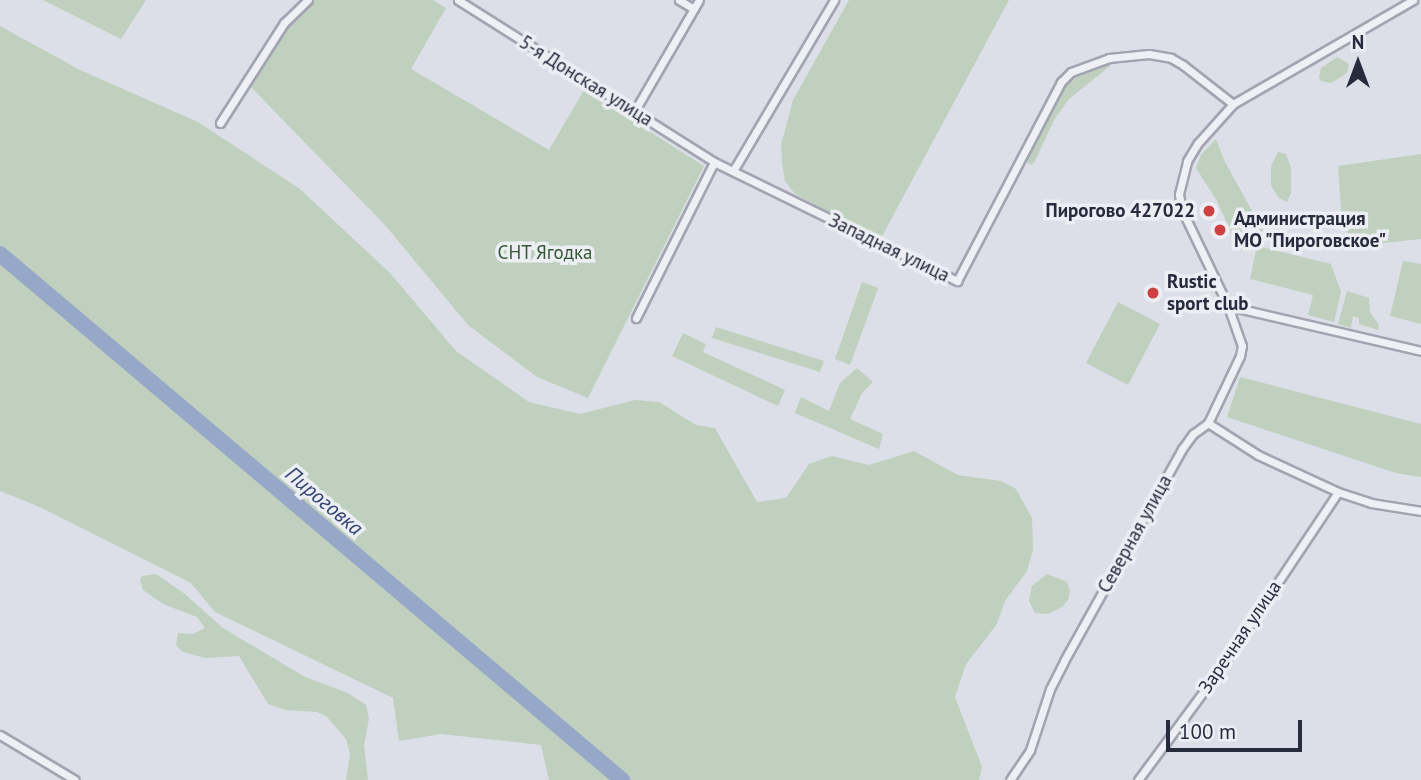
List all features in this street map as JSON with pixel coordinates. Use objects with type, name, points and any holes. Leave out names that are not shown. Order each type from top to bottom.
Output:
[{"type":"street","points":[[220,122],[284,23],[308,0]]},
{"type":"street","name":"5-я Донская улица","points":[[458,0],[714,162]]},
{"type":"street","points":[[679,0],[694,9]]},
{"type":"street","points":[[634,112],[699,0]]},
{"type":"street","points":[[733,171],[834,0]]},
{"type":"street","name":"Северная улица","points":[[1010,780],[1021,767],[1064,660],[1182,449],[1194,434],[1208,423],[1240,356],[1242,346],[1228,306],[1182,210],[1179,194],[1187,161],[1198,143],[1233,104],[1413,0]]},
{"type":"street","name":"Западная улица","points":[[714,162],[957,281],[1061,82],[1071,72],[1109,58],[1149,54],[1171,58],[1233,104]]},
{"type":"street","points":[[636,318],[714,162]]},
{"type":"street","points":[[1228,306],[1421,351]]},
{"type":"street","points":[[1208,423],[1258,455],[1338,492],[1371,503],[1421,511]]},
{"type":"street","name":"Заречная улица","points":[[1138,780],[1218,672],[1338,492]]},
{"type":"street","points":[[0,735],[75,780]]},
{"type":"green space","points":[[43,0],[146,0],[121,39]]},
{"type":"green space","name":"СНТ Ягодка","points":[[313,0],[433,0],[446,8],[411,69],[549,150],[584,90],[704,166],[588,398],[537,377],[468,325],[385,225],[249,85],[291,21]]},
{"type":"green space","points":[[849,0],[1009,0],[880,240],[795,194],[785,181],[782,163],[781,145],[793,100]]},
{"type":"green space","points":[[0,26],[80,70],[198,122],[300,189],[390,273],[456,351],[529,402],[580,414],[635,400],[659,402],[696,425],[715,428],[757,502],[786,498],[809,464],[832,456],[869,465],[914,451],[958,475],[1001,481],[1016,489],[1032,518],[1033,550],[1027,571],[1005,601],[997,624],[966,664],[955,697],[982,767],[979,780],[549,780],[541,745],[441,734],[399,741],[393,698],[215,612],[191,583],[42,508],[0,491]]},
{"type":"green space","points":[[1337,57],[1349,64],[1347,73],[1331,83],[1321,81],[1321,68]]},
{"type":"green space","points":[[1109,62],[1110,66],[1069,99],[1054,120],[1035,161],[1032,165],[1027,163],[1033,141],[1064,87],[1095,63]]},
{"type":"green space","points":[[1216,139],[1225,162],[1263,231],[1240,252],[1217,201],[1196,168],[1201,155]]},
{"type":"green space","points":[[1278,152],[1286,154],[1291,168],[1291,193],[1287,202],[1279,198],[1271,186],[1271,166]]},
{"type":"green space","points":[[1421,154],[1421,239],[1375,244],[1355,242],[1342,222],[1338,166]]},
{"type":"green space","points":[[1257,246],[1331,264],[1341,292],[1334,322],[1308,315],[1313,295],[1250,279]]},
{"type":"green space","points":[[1403,261],[1421,264],[1421,324],[1390,316]]},
{"type":"green space","points":[[862,282],[878,288],[850,365],[835,359]]},
{"type":"green space","points":[[1347,291],[1369,298],[1370,312],[1379,325],[1378,330],[1359,324],[1359,318],[1353,316],[1351,328],[1338,324]]},
{"type":"green space","points":[[1118,302],[1160,324],[1128,385],[1086,363]]},
{"type":"green space","points":[[716,327],[824,361],[820,372],[712,338]]},
{"type":"green space","points":[[683,333],[706,344],[703,352],[785,390],[778,406],[672,356]]},
{"type":"green space","points":[[857,368],[873,382],[862,393],[850,419],[883,434],[879,449],[795,413],[801,397],[829,411],[840,383]]},
{"type":"green space","points":[[1240,377],[1421,424],[1421,477],[1396,473],[1227,417]]},
{"type":"green space","points":[[156,574],[185,594],[223,628],[305,677],[348,693],[366,705],[369,719],[364,745],[368,780],[346,780],[350,754],[346,739],[326,716],[317,712],[285,710],[268,704],[239,656],[205,658],[183,652],[176,645],[178,633],[193,634],[205,628],[197,617],[163,604],[143,590],[140,580],[142,576]]},
{"type":"green space","points":[[1047,574],[1067,582],[1070,591],[1068,600],[1062,607],[1048,614],[1035,613],[1029,601],[1032,586]]},
{"type":"waterway","name":"Пироговка","points":[[0,254],[622,780]]},
{"type":"place","name":"Пирогово 427022","points":[[1209,211]]},
{"type":"place","name":"Администрация МО \"Пироговское\"","points":[[1220,230]]},
{"type":"place","name":"Rustic sport club","points":[[1153,293]]}]
